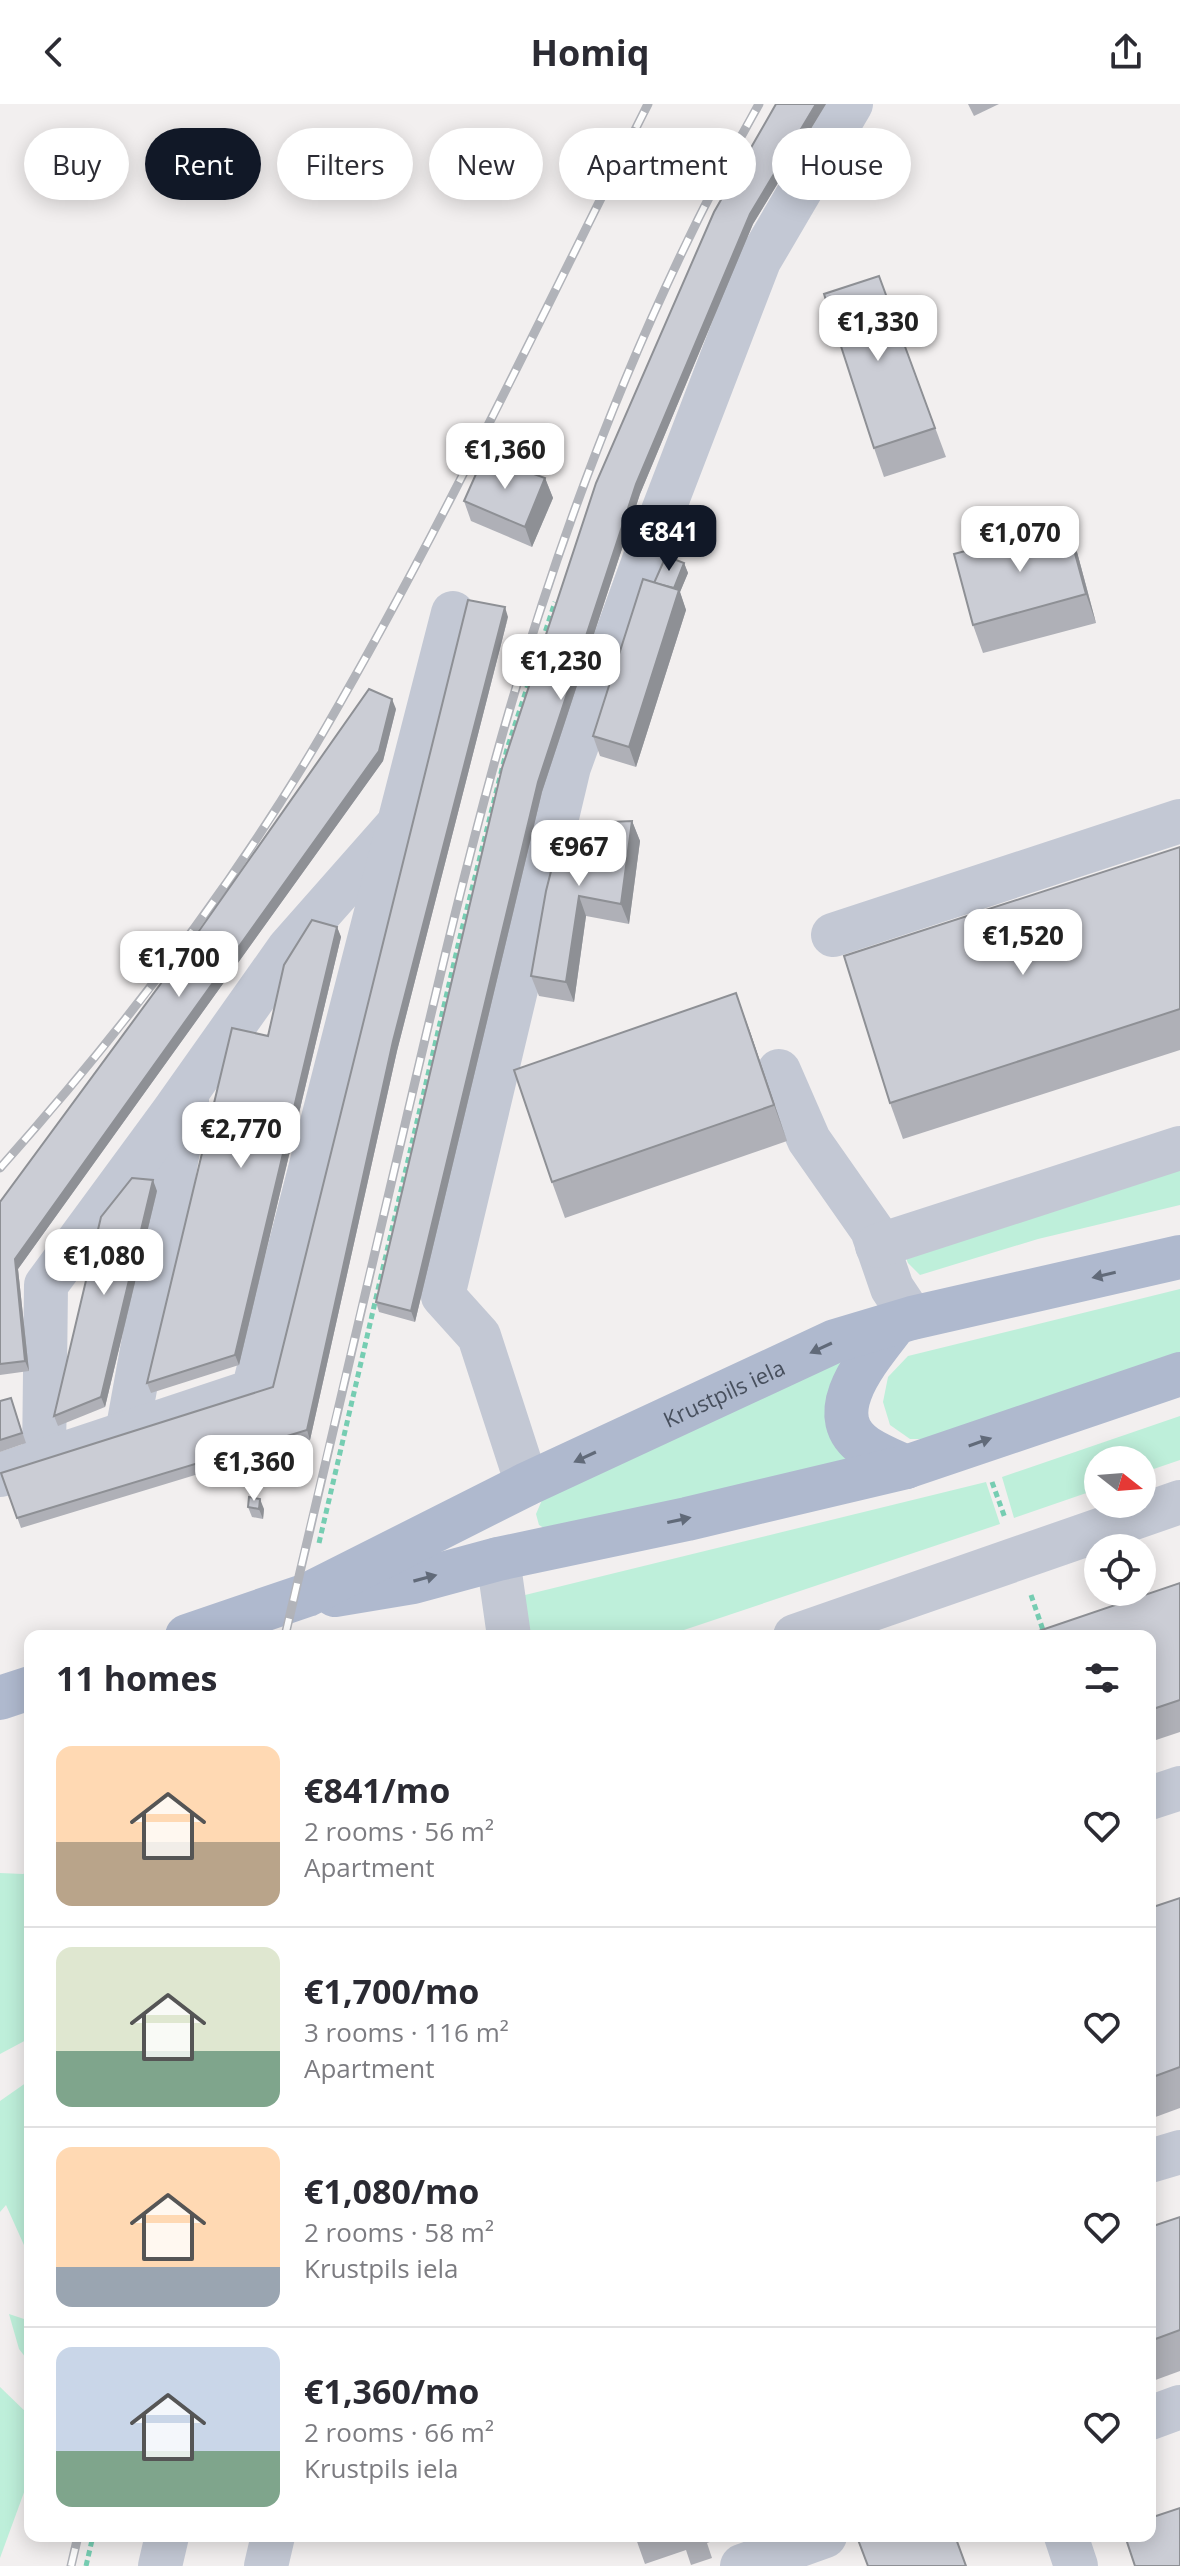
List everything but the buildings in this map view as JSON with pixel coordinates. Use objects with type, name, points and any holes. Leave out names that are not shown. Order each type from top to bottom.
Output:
[{"type":"main road","name":"Krustpils iela","points":[[205,1630],[300,1598],[527,1484],[835,1341],[904,1321],[1180,1257]]},
{"type":"main road","points":[[904,1321],[860,1369],[848,1397],[847,1425],[864,1446],[906,1467]]},
{"type":"main road","name":"Krustpils iela","points":[[300,1598],[413,1582],[498,1559],[687,1519],[906,1467],[1180,1374]]},
{"type":"main road","points":[[0,1698],[24,1690]]},
{"type":"lane","points":[[527,1484],[479,1336],[443,1296],[569,767],[648,548],[759,261],[851,104]]},
{"type":"lane","points":[[0,1475],[253,1391],[453,613]]},
{"type":"lane","points":[[833,935],[1180,821]]},
{"type":"lane","points":[[44,1460],[46,1285],[289,948],[398,824]]},
{"type":"lane","points":[[779,1071],[809,1140],[872,1230],[904,1321]]},
{"type":"lane","points":[[127,1433],[188,1091]]},
{"type":"lane","points":[[877,1246],[1180,1148]]},
{"type":"lane","points":[[812,1630],[1180,1502]]},
{"type":"lane","points":[[498,1559],[508,1630]]},
{"type":"lane","points":[[1156,1796],[1180,1788]]},
{"type":"lane","points":[[1156,2159],[1180,2152]]},
{"type":"lane","points":[[1156,2416],[1180,2407]]},
{"type":"lane","points":[[160,2566],[166,2542]]},
{"type":"lane","points":[[266,2566],[272,2542]]},
{"type":"lane","points":[[742,2566],[808,2542]]},
{"type":"lane","points":[[1068,2542],[1076,2566]]},
{"type":"path","points":[[300,1598],[507,749],[555,602]]},
{"type":"path","points":[[86,2566],[92,2542]]},
{"type":"green space","points":[[1180,1163],[1180,1205],[1038,1239],[920,1275],[908,1263],[902,1247]]},
{"type":"green space","points":[[1180,1289],[1180,1355],[932,1439],[910,1439],[890,1425],[883,1402],[888,1377],[908,1356]]},
{"type":"green space","points":[[842,1358],[831,1388],[850,1462],[552,1533],[539,1525],[536,1514],[542,1500]]},
{"type":"green space","points":[[1180,1416],[1180,1460],[1156,1468],[1156,1446],[1092,1446]]},
{"type":"green space","points":[[1084,1449],[1084,1494],[1014,1518],[1002,1477]]},
{"type":"green space","points":[[986,1482],[1000,1524],[684,1630],[527,1630],[521,1596]]},
{"type":"green space","points":[[0,1873],[23,1874],[24,2041],[0,2054]]},
{"type":"green space","points":[[24,2084],[24,2245],[6,2205],[0,2212],[0,2101]]},
{"type":"green space","points":[[9,2314],[24,2319],[24,2355],[19,2349]]},
{"type":"green space","points":[[0,2387],[24,2410],[24,2492],[0,2558]]},
{"type":"railway","points":[[0,1168],[132,1011],[214,901],[290,788],[368,652],[451,497],[648,104]]},
{"type":"railway","points":[[286,1630],[453,924],[527,651],[582,490],[646,332],[681,255],[759,104]]},
{"type":"railway","points":[[71,2566],[77,2542]]}]
